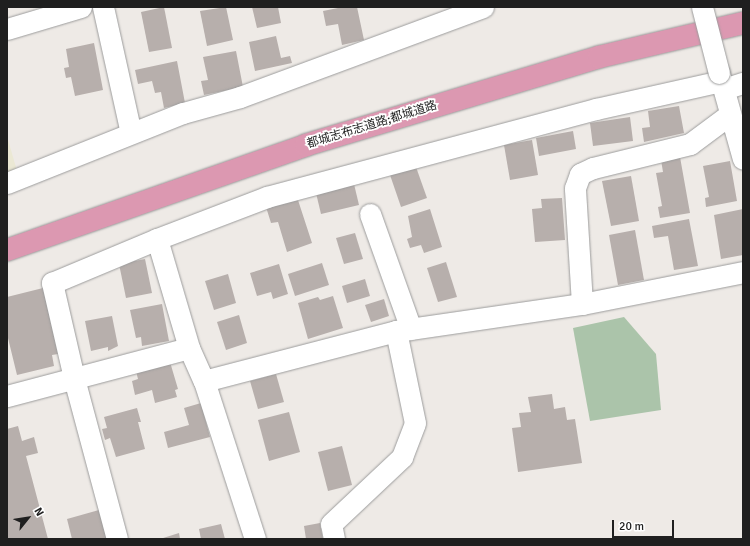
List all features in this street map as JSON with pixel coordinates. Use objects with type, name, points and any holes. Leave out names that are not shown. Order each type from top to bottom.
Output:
[{"type":"highway","name":"都城志布志道路;都城道路","points":[[7,250],[306,145],[599,57],[743,23]]},
{"type":"street","points":[[7,29],[81,7]]},
{"type":"street","points":[[103,7],[130,133]]},
{"type":"street","points":[[7,183],[183,113],[240,97],[483,7]]},
{"type":"street","points":[[702,7],[727,81],[730,116],[743,159]]},
{"type":"street","points":[[116,539],[74,378],[52,283],[157,239],[294,190],[596,108],[727,81]]},
{"type":"street","points":[[582,304],[575,188],[580,174],[593,168],[690,144],[730,116]]},
{"type":"street","points":[[334,539],[331,524],[402,457],[415,423],[403,330],[370,214]]},
{"type":"street","points":[[157,239],[189,348],[204,381],[255,539]]},
{"type":"street","points":[[204,381],[403,330],[582,304],[743,272]]},
{"type":"street","points":[[7,396],[189,348]]},
{"type":"shaded area","points":[[7,136],[17,171],[7,174]]},
{"type":"green space","points":[[624,317],[656,354],[661,410],[590,421],[573,328]]},
{"type":"building","points":[[164,7],[172,48],[149,52],[141,12]]},
{"type":"building","points":[[226,7],[233,40],[207,46],[200,11]]},
{"type":"building","points":[[252,7],[278,7],[281,23],[257,28]]},
{"type":"building","points":[[343,7],[357,7],[364,40],[342,45],[338,24],[326,26],[323,11]]},
{"type":"building","points":[[276,36],[281,58],[290,56],[292,63],[255,71],[249,42]]},
{"type":"building","points":[[94,43],[103,90],[75,96],[71,77],[66,78],[64,68],[69,67],[66,49]]},
{"type":"building","points":[[236,51],[243,87],[204,95],[201,81],[208,80],[203,57]]},
{"type":"building","points":[[177,61],[185,103],[164,108],[161,92],[155,93],[152,81],[138,84],[135,70]]},
{"type":"building","points":[[679,106],[684,133],[644,142],[642,128],[650,127],[648,111]]},
{"type":"building","points":[[630,117],[633,141],[593,146],[590,123]]},
{"type":"building","points":[[573,131],[576,149],[539,156],[536,138]]},
{"type":"building","points":[[532,140],[538,175],[510,180],[504,145]]},
{"type":"building","points":[[680,157],[690,213],[660,218],[658,207],[662,206],[656,173],[663,172],[661,160]]},
{"type":"building","points":[[730,161],[737,201],[706,207],[705,198],[709,197],[703,166]]},
{"type":"building","points":[[416,167],[427,198],[401,207],[390,175]]},
{"type":"building","points":[[631,176],[639,221],[611,226],[602,181]]},
{"type":"building","points":[[354,184],[359,205],[321,214],[316,193]]},
{"type":"building","points":[[297,197],[312,243],[287,252],[278,222],[271,223],[266,207]]},
{"type":"building","points":[[562,198],[565,240],[535,242],[532,209],[542,208],[541,199]]},
{"type":"building","points":[[430,209],[442,247],[424,253],[421,245],[410,248],[407,239],[412,237],[408,216]]},
{"type":"building","points":[[743,209],[743,255],[721,259],[714,215]]},
{"type":"building","points":[[689,219],[698,266],[674,270],[668,236],[654,238],[652,226]]},
{"type":"building","points":[[635,230],[644,280],[618,285],[609,235]]},
{"type":"building","points":[[355,233],[363,259],[344,264],[336,238]]},
{"type":"building","points":[[145,259],[152,293],[126,298],[119,264]]},
{"type":"building","points":[[446,262],[457,297],[438,302],[427,268]]},
{"type":"building","points":[[322,263],[329,285],[295,296],[288,274]]},
{"type":"building","points":[[279,264],[288,294],[273,299],[271,292],[257,296],[250,273]]},
{"type":"building","points":[[228,274],[236,303],[214,310],[205,281]]},
{"type":"building","points":[[365,279],[370,296],[347,303],[342,286]]},
{"type":"building","points":[[43,288],[58,354],[52,355],[54,366],[17,375],[7,334],[7,297]]},
{"type":"building","points":[[333,296],[343,328],[308,339],[298,303],[318,297],[320,300]]},
{"type":"building","points":[[384,299],[389,316],[371,322],[365,305]]},
{"type":"building","points":[[162,304],[169,341],[142,346],[141,337],[136,338],[130,310]]},
{"type":"building","points":[[239,315],[247,343],[226,350],[217,322]]},
{"type":"building","points":[[112,316],[118,346],[108,351],[108,347],[91,351],[85,321]]},
{"type":"building","points":[[170,362],[178,389],[175,390],[177,397],[155,403],[152,390],[135,395],[132,381],[138,379],[136,371]]},
{"type":"building","points":[[276,374],[284,402],[258,409],[250,381]]},
{"type":"building","points":[[552,394],[554,409],[565,407],[567,420],[575,419],[582,463],[518,472],[512,428],[521,427],[519,413],[531,412],[528,397]]},
{"type":"building","points":[[201,403],[210,437],[168,448],[164,432],[189,425],[184,408]]},
{"type":"building","points":[[137,408],[141,422],[138,422],[145,449],[116,457],[110,438],[105,440],[102,429],[107,428],[104,417]]},
{"type":"building","points":[[289,412],[300,452],[269,461],[258,420]]},
{"type":"building","points":[[18,426],[22,441],[34,437],[38,453],[26,456],[48,539],[7,539],[7,429]]},
{"type":"building","points":[[342,446],[352,485],[328,491],[318,452]]},
{"type":"building","points":[[99,510],[107,539],[72,539],[67,519]]},
{"type":"building","points":[[320,523],[323,539],[306,539],[304,526]]},
{"type":"building","points":[[221,524],[225,539],[201,539],[199,529]]},
{"type":"building","points":[[179,533],[180,539],[160,539]]}]
